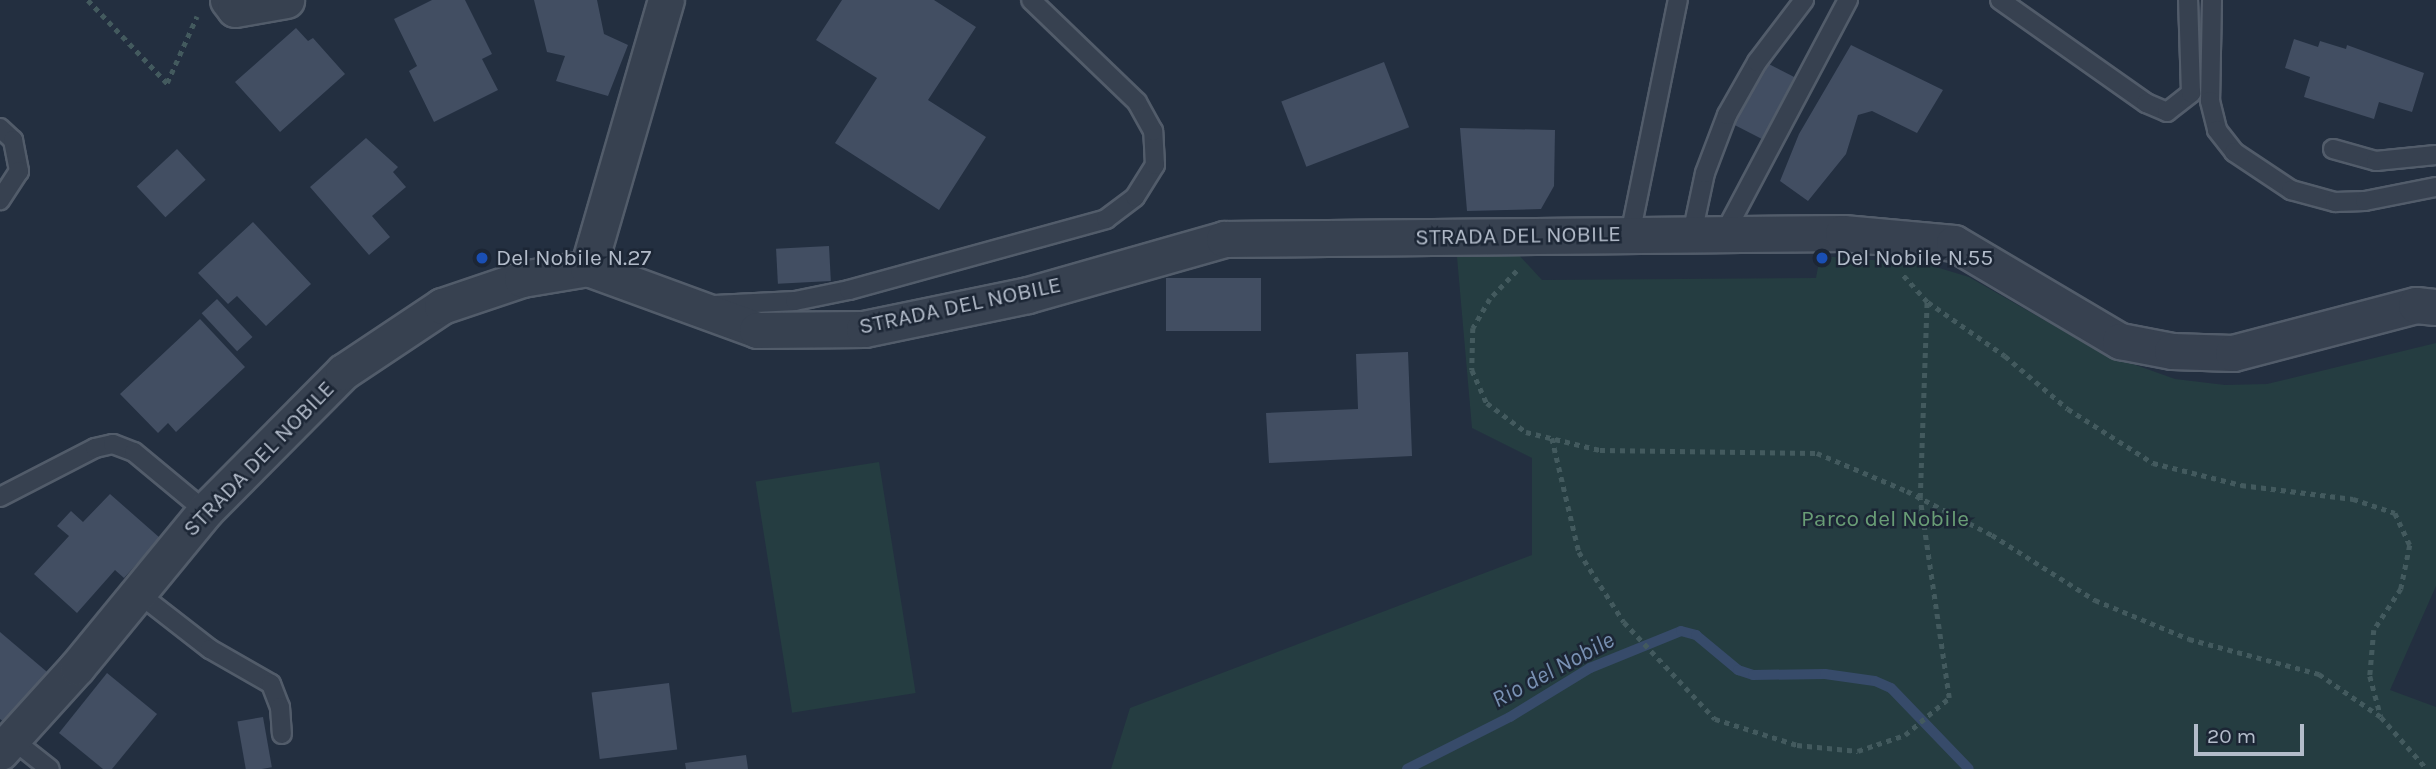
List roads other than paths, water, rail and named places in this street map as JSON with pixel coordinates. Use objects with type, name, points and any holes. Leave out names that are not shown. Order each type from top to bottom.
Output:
[{"type":"street","points":[[214,5],[236,9],[286,0]]},
{"type":"street","points":[[588,268],[659,5]]},
{"type":"street","name":"STRADA DEL NOBILE","points":[[6,745],[205,511],[343,372],[442,306],[522,279],[588,268],[757,330],[864,329],[1028,295],[1224,239],[1843,233],[1954,243],[2120,341],[2172,351],[2233,353],[2416,305],[2436,307]]},
{"type":"lane","points":[[694,307],[795,301],[849,290],[1106,219],[1135,197],[1155,165],[1153,131],[1137,102],[1031,0]]},
{"type":"lane","points":[[1630,235],[1678,0]]},
{"type":"lane","points":[[1708,234],[1705,173],[1727,115],[1756,62],[1804,0]]},
{"type":"lane","points":[[1708,234],[1847,0]]},
{"type":"lane","points":[[2000,0],[2146,103],[2167,112],[2191,93],[2188,0]]},
{"type":"lane","points":[[2213,0],[2210,101],[2217,130],[2234,152],[2291,190],[2335,202],[2365,201],[2436,187]]},
{"type":"lane","points":[[0,128],[13,140],[19,172],[0,200]]},
{"type":"lane","points":[[2333,149],[2376,161],[2436,155]]},
{"type":"lane","points":[[0,497],[95,448],[113,444],[134,452],[205,511]]},
{"type":"lane","points":[[138,593],[210,649],[271,684],[280,707],[282,734]]},
{"type":"lane","points":[[6,745],[50,769]]},
{"type":"waterway","name":"Rio del Nobile","points":[[1407,769],[1510,717],[1590,668],[1681,631],[1696,635],[1738,670],[1753,675],[1825,674],[1875,681],[1891,688],[1969,769]]},
{"type":"place","name":"Del Nobile N.27","points":[[482,258]]},
{"type":"place","name":"Del Nobile N.55","points":[[1822,258]]},
{"type":"park label","name":"Parco del Nobile","points":[[1885,519]]}]
